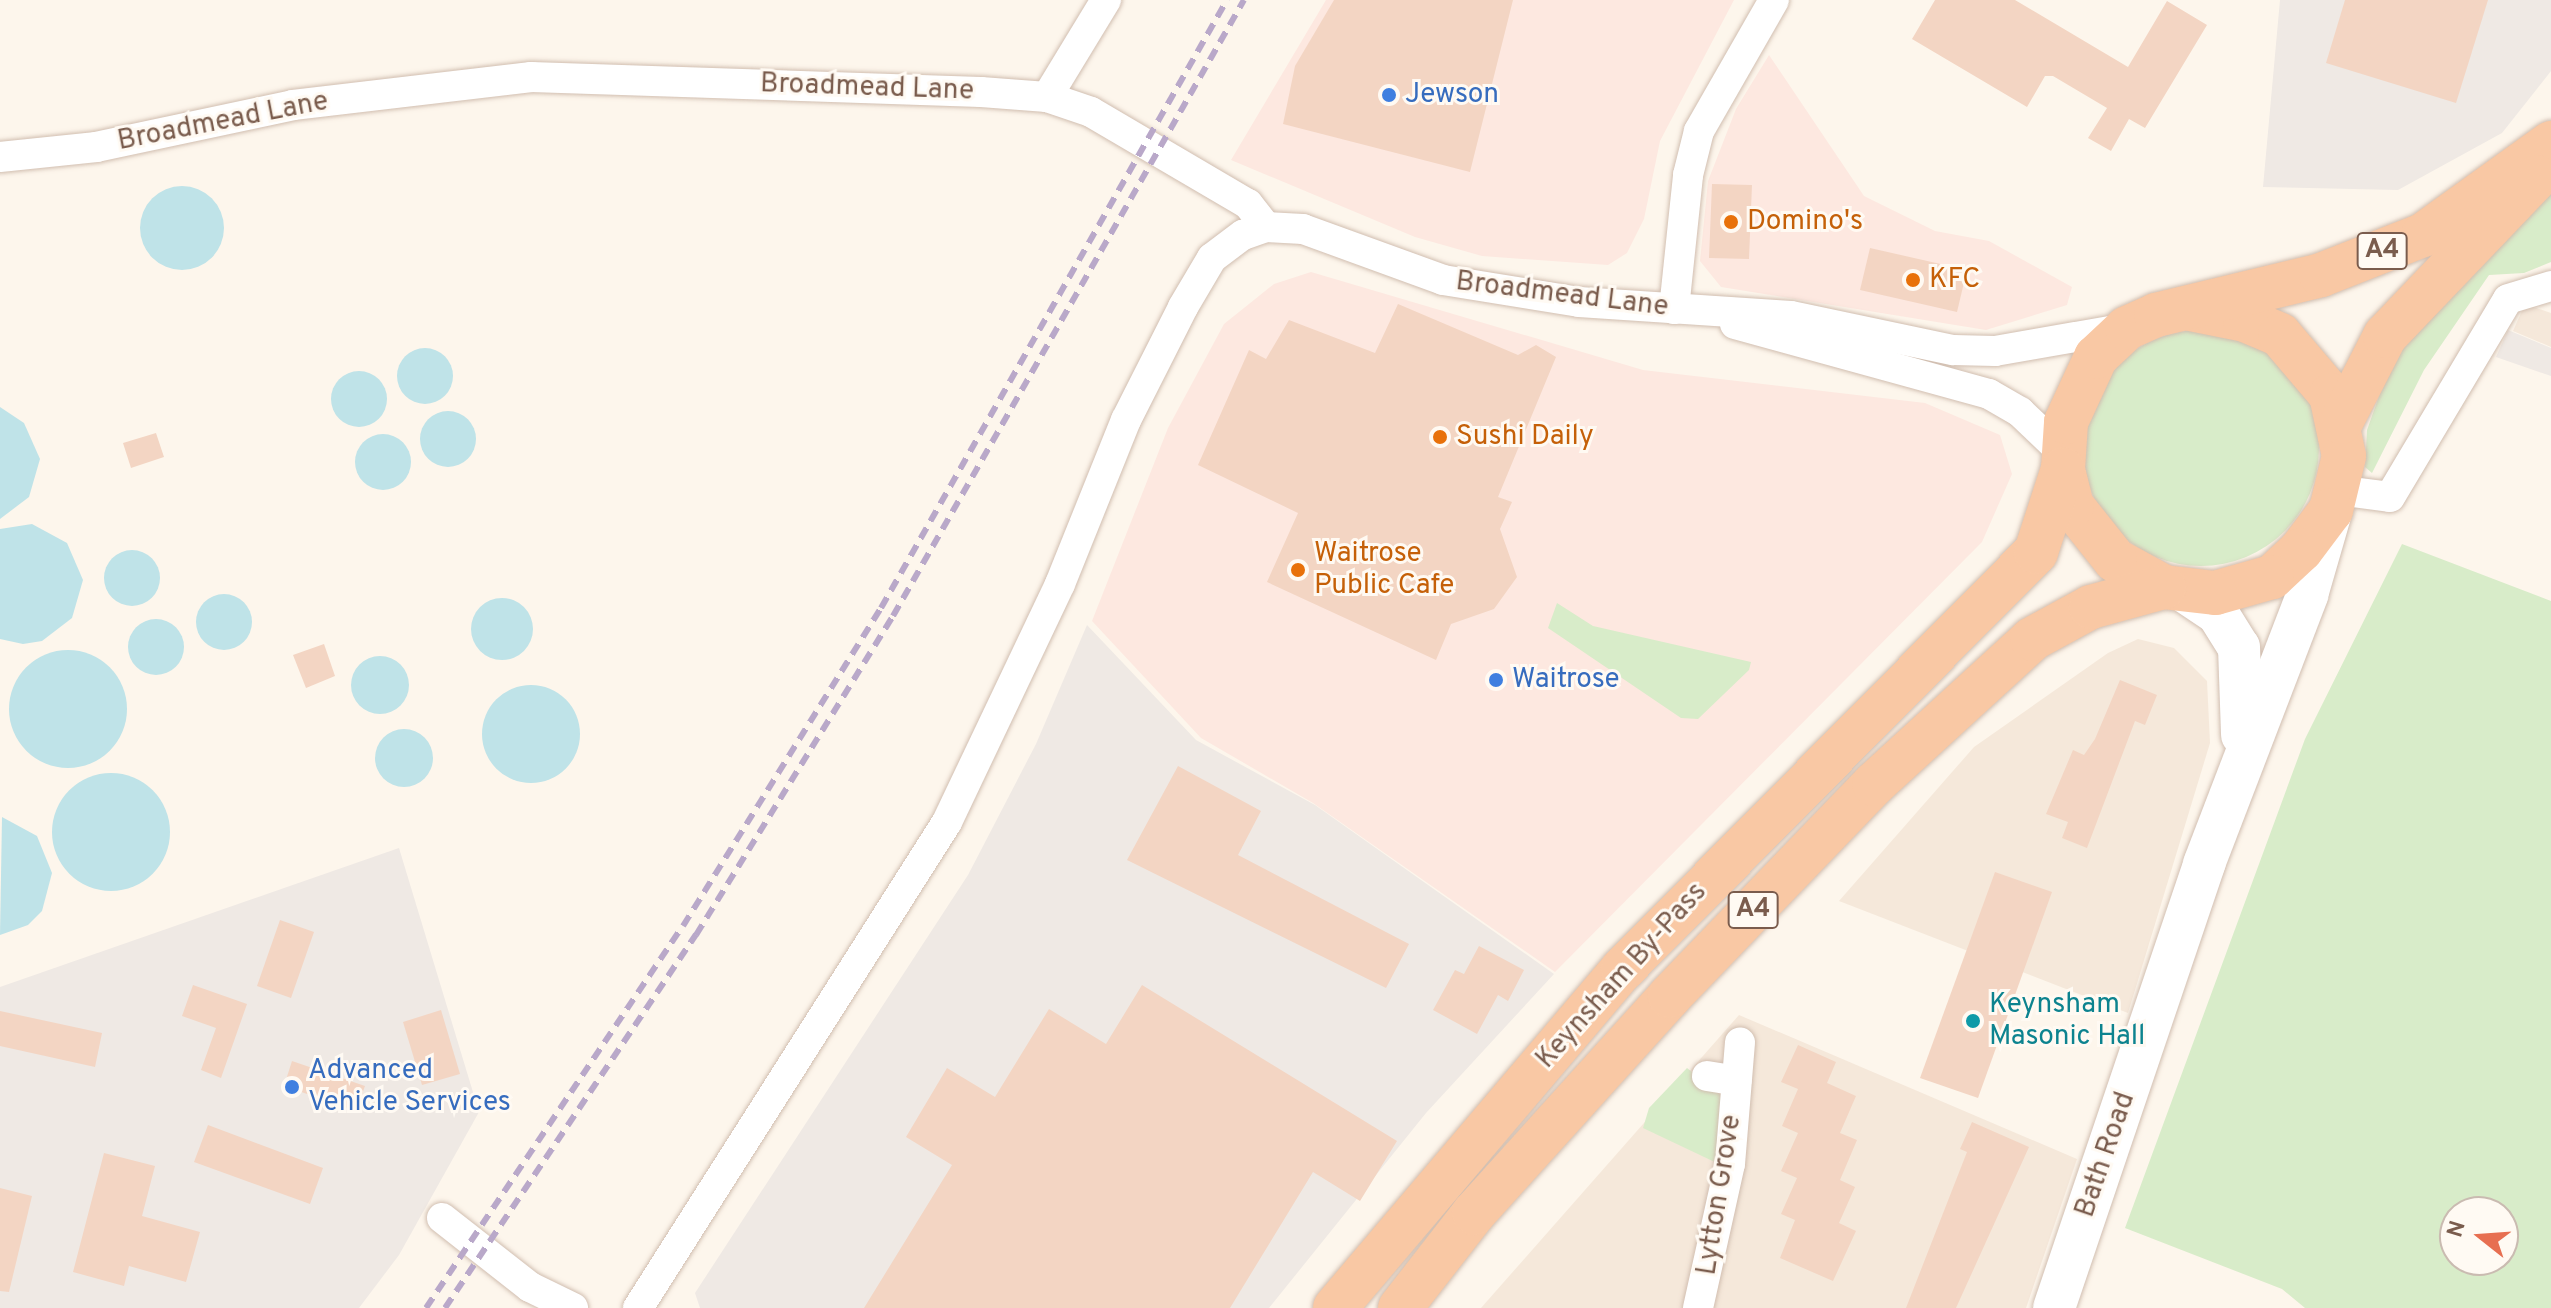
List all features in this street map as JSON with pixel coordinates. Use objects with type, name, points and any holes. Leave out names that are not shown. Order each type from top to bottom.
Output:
[{"type":"highway","name":"A4","points":[[2190,309],[2245,320],[2280,335],[2314,368],[2341,422],[2344,456],[2334,500],[2272,577],[2215,593],[2173,588],[2115,560],[2091,537],[2072,506],[2063,461],[2074,395],[2096,357],[2127,328],[2190,309],[2321,275],[2423,235],[2551,143]]},
{"type":"highway","name":"A4","points":[[2341,422],[2385,336],[2519,201],[2551,159]]},
{"type":"highway","name":"Keynsham By-Pass","points":[[1335,1308],[1623,969],[2036,552],[2054,511],[2063,461]]},
{"type":"highway","name":"Keynsham By-Pass","points":[[1400,1308],[1474,1213],[1670,996],[1874,784],[2032,639],[2091,607],[2173,588]]},
{"type":"main road","name":"Bath Road","points":[[2054,1308],[2239,777],[2307,595],[2334,500]]},
{"type":"main road","name":"Bath Road","points":[[2173,588],[2218,614],[2239,647],[2246,696],[2239,777]]},
{"type":"street","points":[[1047,97],[1106,0]]},
{"type":"street","points":[[1682,310],[1688,175],[1699,131],[1774,0]]},
{"type":"street","name":"Broadmead Lane","points":[[0,157],[96,147],[293,105],[531,77],[1047,97],[1091,112],[1235,197],[1266,227],[1303,229],[1443,280],[1579,302],[1791,316],[1953,350],[1995,351],[2127,328]]},
{"type":"street","points":[[638,1308],[947,822],[1060,584],[1126,420],[1183,307],[1212,258],[1243,235],[1266,227]]},
{"type":"street","points":[[2334,500],[2390,497],[2508,299],[2551,286]]},
{"type":"street","name":"Broadmead Lane","points":[[1682,310],[1989,394],[2020,412],[2063,461]]},
{"type":"street","name":"Lytton Grove","points":[[1698,1308],[1730,1164],[1722,1079],[1740,1042]]},
{"type":"street","points":[[442,1218],[530,1287],[573,1308]]},
{"type":"shaded area","points":[[1326,0],[1734,0],[1660,141],[1644,219],[1627,253],[1608,265],[1482,256],[1415,237],[1231,160]]},
{"type":"shaded area","points":[[2280,0],[2551,0],[2551,71],[2502,133],[2398,190],[2263,187]]},
{"type":"shaded area","points":[[1769,55],[1864,196],[1935,231],[1989,241],[2072,287],[2067,305],[1986,330],[1721,287],[1700,261],[1708,181],[1736,109]]},
{"type":"shaded area","name":"Waitrose","points":[[1311,272],[1643,370],[1925,403],[2000,435],[2012,474],[1982,542],[1555,972],[1313,803],[1201,738],[1092,621],[1168,428],[1224,324],[1274,284]]},
{"type":"shaded area","points":[[2525,304],[2551,313],[2551,347],[2513,331]]},
{"type":"shaded area","points":[[2508,330],[2551,348],[2551,376],[2496,357]]},
{"type":"shaded area","points":[[1087,625],[1196,740],[1315,805],[1554,974],[1426,1113],[1269,1308],[700,1308],[695,1293],[968,875],[1036,744]]},
{"type":"shaded area","points":[[2138,639],[2174,648],[2207,681],[2210,743],[2128,1013],[1839,901],[1974,747],[2108,653]]},
{"type":"shaded area","points":[[399,848],[479,1112],[399,1255],[359,1308],[0,1308],[0,987]]},
{"type":"shaded area","points":[[1739,1015],[2077,1159],[2026,1308],[1481,1308]]},
{"type":"green space","points":[[2551,187],[2551,262],[2524,273],[2489,275],[2424,370],[2372,473],[2365,467],[2367,430],[2393,357]]},
{"type":"green space","points":[[2201,330],[2224,332],[2246,339],[2285,364],[2310,403],[2317,425],[2317,471],[2310,493],[2285,532],[2246,557],[2224,564],[2201,566],[2178,564],[2156,557],[2117,532],[2092,493],[2085,471],[2083,448],[2085,425],[2092,403],[2117,364],[2156,339],[2178,332]]},
{"type":"green space","points":[[2402,544],[2551,601],[2551,1308],[2305,1308],[2282,1289],[2125,1228],[2305,739]]},
{"type":"green space","points":[[1557,603],[1593,626],[1751,662],[1749,670],[1698,719],[1681,718],[1548,628]]},
{"type":"green space","points":[[1687,1068],[1721,1095],[1721,1165],[1643,1128],[1649,1108]]},
{"type":"water","points":[[182,186],[198,189],[212,198],[221,212],[224,228],[221,244],[212,258],[198,267],[182,270],[166,267],[152,258],[143,244],[140,228],[143,212],[152,198],[166,189]]},
{"type":"water","points":[[425,348],[445,356],[453,376],[445,396],[425,404],[405,396],[397,376],[405,356]]},
{"type":"water","points":[[359,371],[379,379],[387,399],[379,419],[359,427],[339,419],[331,399],[339,379]]},
{"type":"water","points":[[0,407],[24,423],[40,459],[29,497],[0,519]]},
{"type":"water","points":[[448,411],[468,419],[476,439],[468,459],[448,467],[428,459],[420,439],[428,419]]},
{"type":"water","points":[[383,434],[403,442],[411,462],[403,482],[383,490],[363,482],[355,462],[363,442]]},
{"type":"water","points":[[32,524],[67,543],[83,580],[72,618],[42,641],[23,644],[0,639],[0,529]]},
{"type":"water","points":[[132,550],[152,558],[160,578],[152,598],[132,606],[112,598],[104,578],[112,558]]},
{"type":"water","points":[[224,594],[244,602],[252,622],[244,642],[224,650],[204,642],[196,622],[204,602]]},
{"type":"water","points":[[502,598],[514,600],[524,607],[531,617],[531,641],[524,651],[514,658],[502,660],[490,658],[480,651],[473,641],[471,629],[473,617],[480,607],[490,600]]},
{"type":"water","points":[[156,619],[176,627],[184,647],[176,667],[156,675],[136,667],[128,647],[136,627]]},
{"type":"water","points":[[68,650],[91,654],[110,667],[123,686],[127,709],[123,732],[110,751],[91,764],[68,768],[45,764],[26,751],[13,732],[9,709],[13,686],[26,667],[45,654]]},
{"type":"water","points":[[380,656],[401,664],[409,685],[401,706],[380,714],[359,706],[351,685],[359,664]]},
{"type":"water","points":[[531,685],[550,689],[566,699],[576,715],[580,734],[576,753],[566,769],[550,779],[531,783],[512,779],[496,769],[486,753],[482,734],[486,715],[496,699],[512,689]]},
{"type":"water","points":[[404,729],[425,737],[433,758],[425,779],[404,787],[383,779],[375,758],[383,737]]},
{"type":"water","points":[[111,773],[134,777],[153,790],[166,809],[170,832],[166,855],[153,874],[134,887],[111,891],[88,887],[69,874],[56,855],[52,832],[56,809],[69,790],[88,777]]},
{"type":"water","points":[[2,817],[37,836],[52,873],[42,911],[28,925],[0,935]]},
{"type":"building","name":"Jewson","points":[[1334,0],[1513,0],[1470,172],[1283,124],[1295,66]]},
{"type":"building","points":[[1935,0],[2015,0],[2128,67],[2167,1],[2207,25],[2145,128],[2129,119],[2111,151],[2088,138],[2107,108],[2053,76],[2045,76],[2027,107],[1912,39]]},
{"type":"building","points":[[2345,0],[2488,0],[2456,103],[2326,63]]},
{"type":"building","name":"Domino's","points":[[1712,184],[1752,185],[1749,259],[1709,258]]},
{"type":"building","name":"KFC","points":[[1870,248],[1967,270],[1957,312],[1860,290]]},
{"type":"building","points":[[1398,304],[1518,355],[1536,345],[1556,357],[1498,497],[1512,502],[1500,529],[1517,577],[1494,609],[1451,624],[1436,660],[1267,582],[1298,513],[1198,465],[1249,350],[1266,359],[1289,320],[1375,353]]},
{"type":"building","points":[[156,433],[164,457],[131,468],[123,443]]},
{"type":"building","points":[[324,644],[335,676],[306,688],[293,655]]},
{"type":"building","points":[[2120,680],[2157,695],[2145,725],[2135,721],[2087,848],[2062,838],[2068,822],[2046,814],[2073,750],[2084,755],[2095,739]]},
{"type":"building","points":[[1178,766],[1261,811],[1238,855],[1409,944],[1386,988],[1127,860]]},
{"type":"building","points":[[1995,872],[2052,892],[1978,1098],[1920,1078]]},
{"type":"building","points":[[280,920],[314,932],[291,998],[257,986]]},
{"type":"building","points":[[1479,946],[1524,970],[1508,1001],[1498,995],[1477,1034],[1433,1010],[1455,970],[1464,974]]},
{"type":"building","points":[[193,985],[247,1004],[221,1078],[201,1070],[216,1028],[182,1016]]},
{"type":"building","points":[[1142,985],[1397,1141],[1360,1201],[1313,1172],[1230,1308],[864,1308],[952,1165],[906,1137],[947,1068],[995,1097],[1049,1009],[1106,1044]]},
{"type":"building","points":[[441,1010],[460,1074],[422,1085],[403,1022]]},
{"type":"building","points":[[0,1011],[102,1033],[95,1067],[0,1046]]},
{"type":"building","points":[[1798,1045],[1836,1062],[1827,1083],[1856,1096],[1840,1133],[1857,1140],[1840,1180],[1855,1187],[1839,1223],[1856,1231],[1833,1281],[1780,1258],[1795,1220],[1781,1214],[1797,1178],[1781,1171],[1798,1133],[1782,1126],[1798,1089],[1781,1082]]},
{"type":"building","points":[[292,1061],[365,1086],[356,1111],[284,1086]]},
{"type":"building","points":[[1972,1122],[2029,1147],[1956,1308],[1906,1308],[1967,1152],[1960,1149]]},
{"type":"building","points":[[208,1125],[323,1168],[310,1204],[194,1162]]},
{"type":"building","points":[[104,1153],[155,1166],[142,1216],[200,1232],[186,1282],[129,1266],[124,1286],[73,1272]]},
{"type":"building","points":[[0,1188],[32,1196],[9,1292],[0,1291]]},
{"type":"railway","points":[[426,1308],[683,926],[881,608],[1227,0]]},
{"type":"railway","points":[[445,1308],[696,935],[893,616],[1244,0]]},
{"type":"place","name":"Jewson","points":[[1389,95]]},
{"type":"place","name":"Domino's","points":[[1731,222]]},
{"type":"place","name":"KFC","points":[[1913,280]]},
{"type":"place","name":"Sushi Daily","points":[[1440,437]]},
{"type":"place","name":"Waitrose Public Cafe","points":[[1298,570]]},
{"type":"place","name":"Waitrose","points":[[1496,680]]},
{"type":"place","name":"Keynsham Masonic Hall","points":[[1973,1021]]},
{"type":"place","name":"Advanced Vehicle Services","points":[[292,1087]]}]
